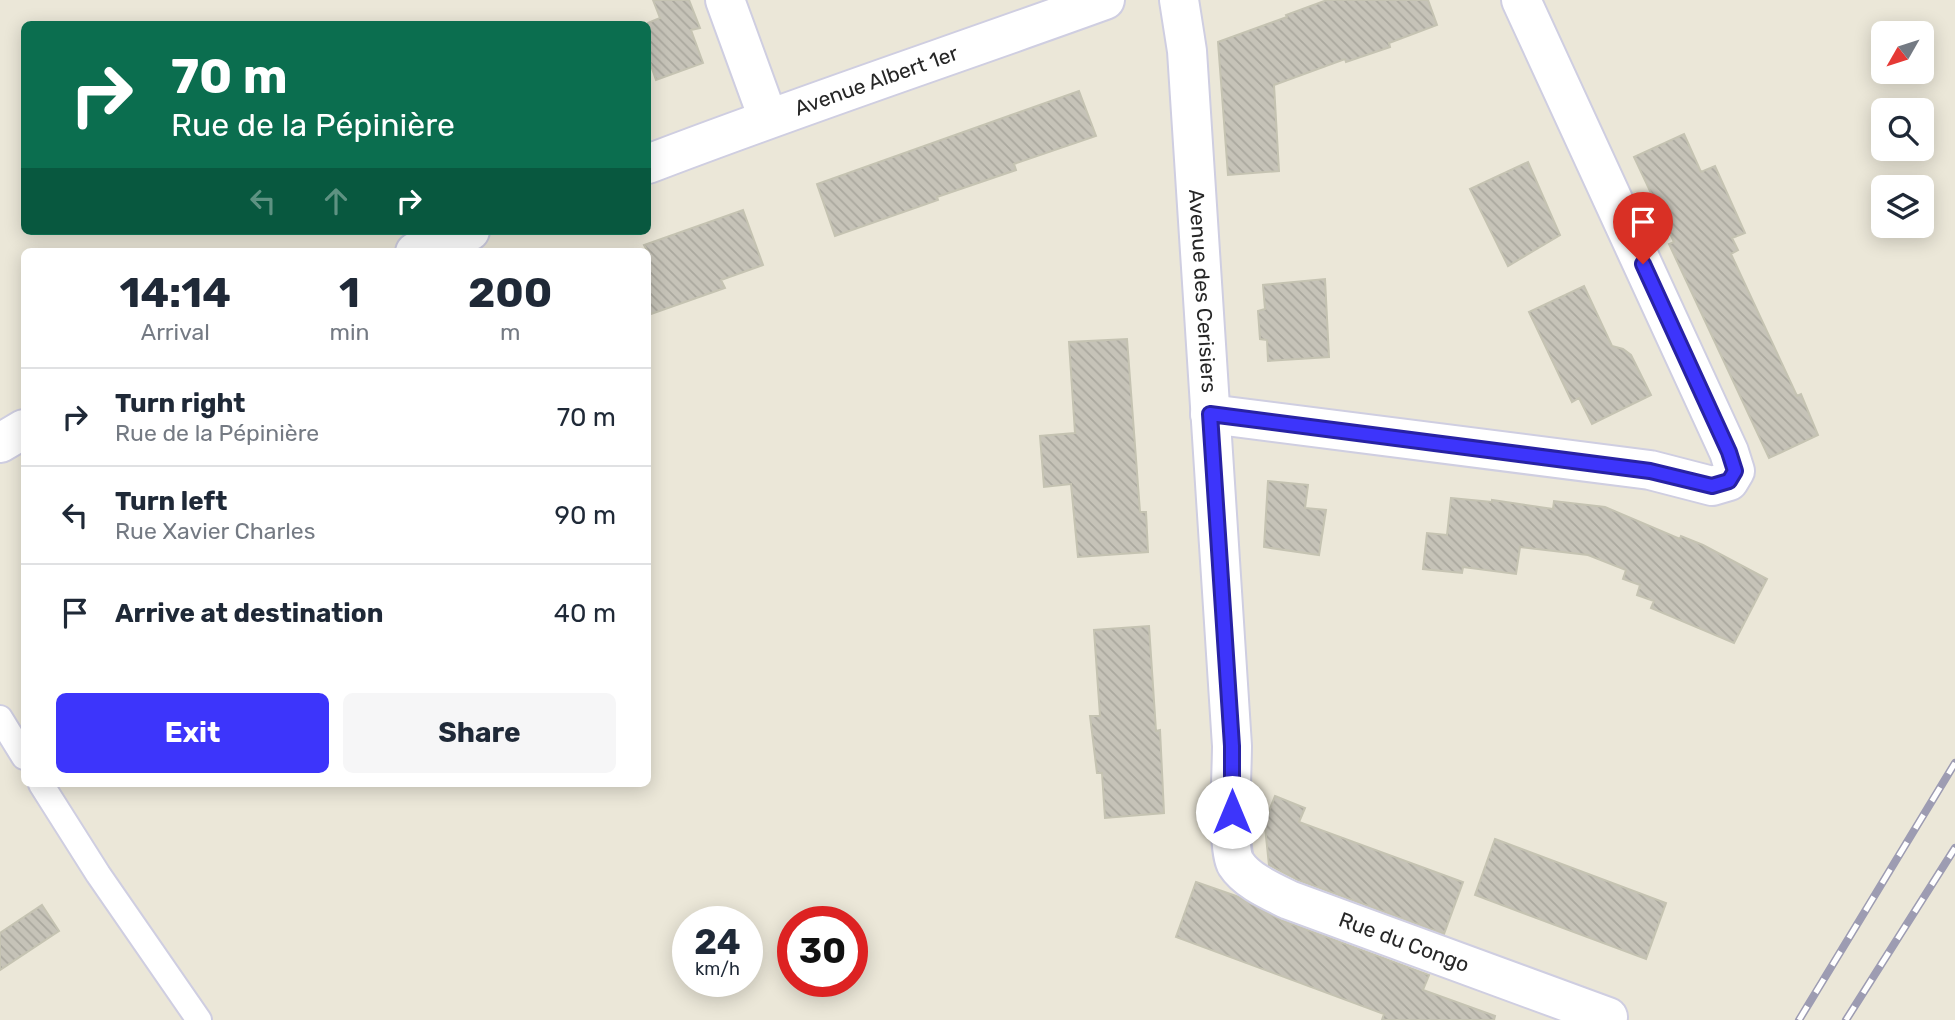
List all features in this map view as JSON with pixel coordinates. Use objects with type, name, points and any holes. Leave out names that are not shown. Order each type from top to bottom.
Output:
[{"type":"street","points":[[725,0],[768,118]]},
{"type":"street","name":"Avenue Albert 1er","points":[[651,162],[1105,0]]},
{"type":"street","name":"Avenue des Cerisiers","points":[[1179,0],[1187,51],[1232,746],[1232,833]]},
{"type":"street","points":[[1210,414],[1650,471],[1712,486],[1729,481],[1735,471],[1729,452],[1521,0]]},
{"type":"street","points":[[425,248],[460,235]]},
{"type":"street","points":[[0,443],[21,431]]},
{"type":"street","name":"Rue du Congo","points":[[1232,833],[1230,846],[1234,862],[1243,872],[1289,900],[1608,1017]]},
{"type":"lane","points":[[0,718],[21,752]]},
{"type":"lane","points":[[43,787],[98,874],[198,1020]]},
{"type":"building","points":[[653,0],[689,0],[700,28],[691,30],[703,63],[656,80],[651,66],[651,22],[660,18]]},
{"type":"building","points":[[1327,0],[1428,0],[1437,25],[1389,43],[1390,47],[1346,62],[1345,59],[1274,85],[1279,171],[1228,175],[1218,42]]},
{"type":"building","points":[[1079,91],[1096,136],[1014,164],[1016,170],[937,197],[938,200],[835,236],[817,184]]},
{"type":"building","points":[[1684,134],[1701,172],[1715,166],[1745,233],[1732,238],[1738,250],[1731,254],[1797,396],[1801,394],[1818,435],[1769,458],[1669,244],[1674,242],[1634,157]]},
{"type":"building","points":[[1528,162],[1560,235],[1508,266],[1470,189]]},
{"type":"building","points":[[743,210],[763,265],[721,280],[725,288],[651,314],[651,248],[644,245]]},
{"type":"building","points":[[1325,279],[1329,357],[1268,361],[1267,340],[1260,339],[1258,311],[1265,309],[1263,285]]},
{"type":"building","points":[[1584,286],[1612,346],[1631,355],[1651,395],[1592,424],[1579,398],[1572,402],[1529,312]]},
{"type":"building","points":[[1127,339],[1140,512],[1146,512],[1148,552],[1078,557],[1071,484],[1044,487],[1040,436],[1075,433],[1069,342]]},
{"type":"building","points":[[1268,481],[1308,485],[1305,508],[1326,510],[1319,555],[1264,547]]},
{"type":"building","points":[[1451,498],[1492,500],[1553,509],[1554,501],[1605,507],[1680,539],[1681,536],[1703,545],[1767,579],[1734,643],[1651,608],[1654,601],[1637,595],[1640,585],[1623,579],[1626,570],[1588,555],[1520,547],[1516,574],[1463,567],[1462,573],[1423,569],[1427,533],[1447,535]]},
{"type":"building","points":[[1149,626],[1156,731],[1160,730],[1164,813],[1105,818],[1102,773],[1097,773],[1090,716],[1100,716],[1094,630]]},
{"type":"building","points":[[1275,796],[1305,808],[1299,822],[1463,882],[1444,934],[1298,880],[1269,865],[1263,808],[1269,811]]},
{"type":"building","points":[[1495,839],[1666,903],[1646,959],[1475,895]]},
{"type":"building","points":[[1196,882],[1239,897],[1281,920],[1429,975],[1423,990],[1495,1016],[1494,1020],[1382,1020],[1384,1014],[1176,937]]},
{"type":"building","points":[[42,905],[59,931],[0,970],[0,933]]},
{"type":"railway","points":[[1799,1020],[1955,763]]},
{"type":"railway","points":[[1846,1020],[1955,848]]},
{"type":"route","points":[[1232,812],[1232,746],[1210,414],[1650,471],[1712,486],[1729,481],[1735,471],[1729,452],[1643,264]]}]
